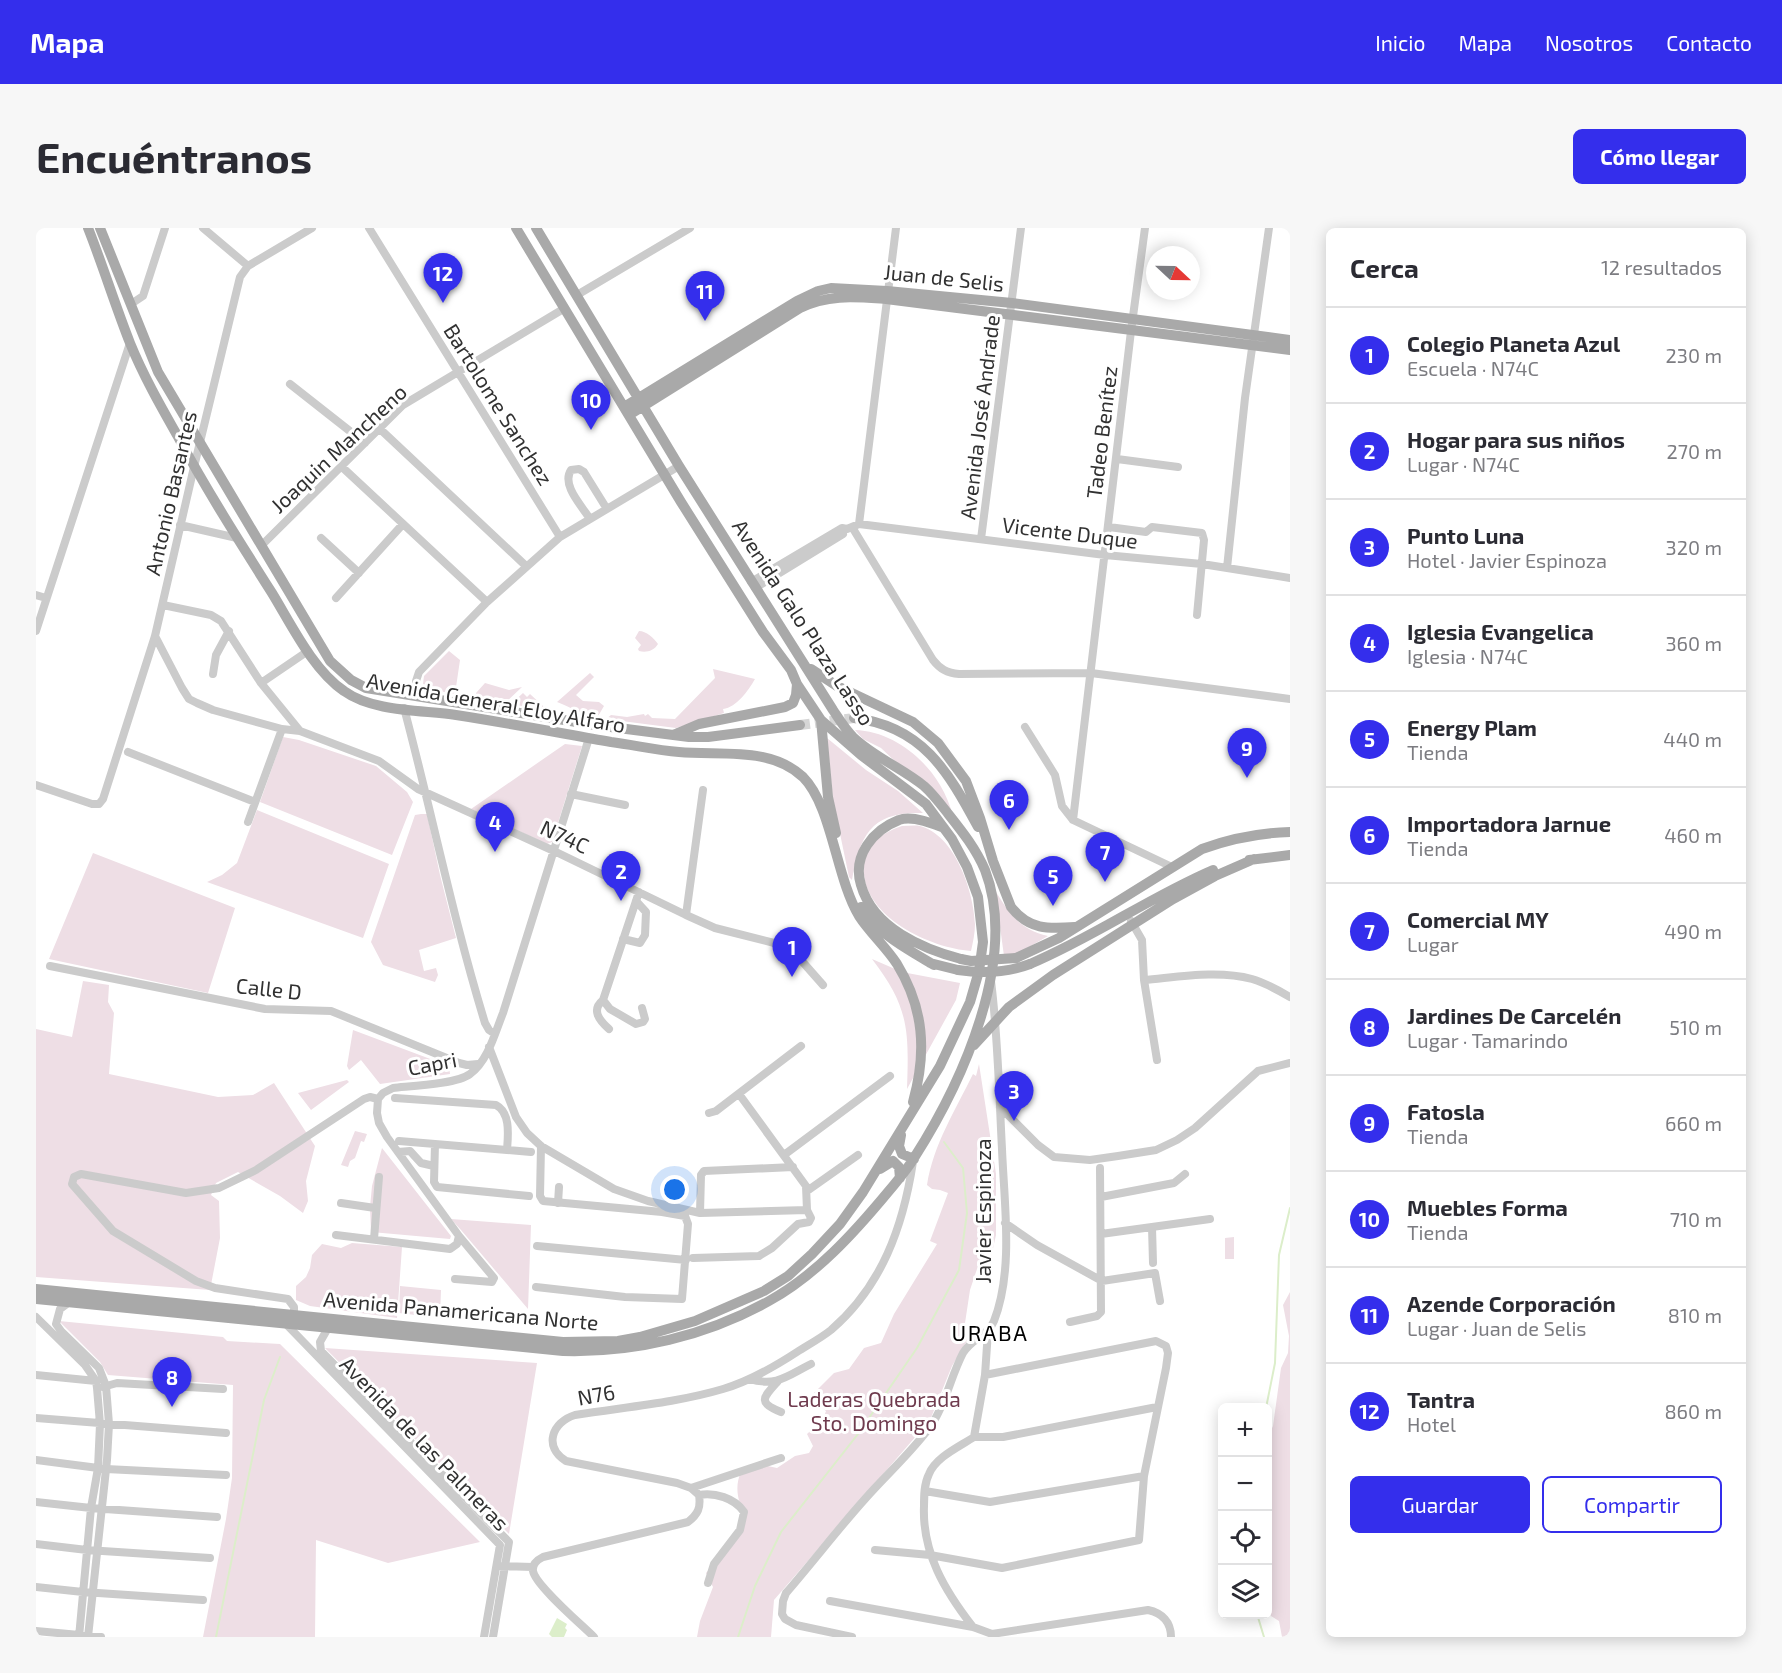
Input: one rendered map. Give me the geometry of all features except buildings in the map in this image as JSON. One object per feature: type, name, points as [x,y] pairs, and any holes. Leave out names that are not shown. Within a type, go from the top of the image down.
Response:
[{"type":"main road","name":"Avenida General Eloy Alfaro","points":[[88,228],[130,343],[162,409],[194,467],[308,651],[330,679],[346,693],[374,704],[458,715],[679,752],[765,757],[783,763],[804,779],[812,789],[822,810],[858,915],[897,964],[909,988],[921,1033],[921,1066],[910,1114]]},
{"type":"main road","name":"Avenida General Eloy Alfaro","points":[[100,228],[158,372],[330,661],[340,672],[366,688],[595,725],[673,735],[708,737],[800,725]]},
{"type":"main road","name":"Avenida Galo Plaza Lasso","points":[[516,228],[664,475],[821,720],[861,755],[926,804],[944,828],[967,867],[978,897],[981,917],[981,959],[970,1002],[955,1038],[904,1126]]},
{"type":"main road","name":"Avenida Galo Plaza Lasso","points":[[536,228],[679,466],[833,710],[855,738],[923,785],[969,838],[985,872],[994,910],[996,952],[991,980],[968,1055],[946,1102],[914,1159]]},
{"type":"main road","name":"Juan de Selis","points":[[626,411],[809,304],[832,297],[887,295],[1253,340],[1290,340]]},
{"type":"main road","name":"Juan de Selis","points":[[1253,340],[1290,350]]},
{"type":"main road","points":[[803,663],[837,686],[913,722],[938,743],[966,781],[1011,906],[1027,923],[1041,927],[1075,927]]},
{"type":"main road","points":[[673,735],[699,724],[785,707],[793,703],[797,684]]},
{"type":"main road","points":[[854,718],[882,723],[912,739],[933,757],[959,792],[989,849]]},
{"type":"main road","points":[[821,720],[828,797],[834,827],[854,896],[884,933],[934,965]]},
{"type":"main road","points":[[959,792],[969,838]]},
{"type":"main road","points":[[944,828],[917,819],[899,820],[887,826],[867,843],[862,854],[859,874],[861,886],[872,906],[897,932],[927,949],[983,973],[1000,972],[1030,958],[1130,920],[1254,858],[1290,855]]},
{"type":"main road","points":[[1030,958],[1193,853],[1225,840],[1255,834],[1290,832]]},
{"type":"main road","points":[[968,1055],[996,1019],[1023,995],[1130,920]]},
{"type":"main road","points":[[880,942],[934,965],[960,964]]},
{"type":"main road","points":[[904,1126],[900,1150],[904,1155],[914,1159]]},
{"type":"main road","name":"Avenida Panamericana Norte","points":[[36,1299],[562,1342],[618,1341],[640,1337],[695,1321],[730,1307],[764,1291],[788,1276],[840,1224],[876,1173],[904,1126]]},
{"type":"main road","name":"Avenida Panamericana Norte","points":[[36,1289],[290,1320],[328,1328],[562,1352],[618,1350],[671,1339],[734,1318],[769,1301],[796,1284],[822,1263],[861,1223],[914,1159]]},
{"type":"main road","points":[[876,1173],[885,1164],[893,1161],[899,1167],[900,1178]]},
{"type":"street","points":[[131,304],[143,296],[165,228]]},
{"type":"street","points":[[203,228],[248,266],[312,228]]},
{"type":"street","name":"Bartolome Sanchez","points":[[369,228],[561,537]]},
{"type":"street","points":[[578,295],[680,231],[690,228]]},
{"type":"street","points":[[896,228],[853,527],[933,660],[945,671],[959,674],[1091,673],[1290,699]]},
{"type":"street","name":"Avenida José Andrade","points":[[981,539],[1021,228]]},
{"type":"street","name":"Tadeo Benítez","points":[[1073,820],[1145,228]]},
{"type":"street","points":[[1227,568],[1253,340],[1269,228]]},
{"type":"street","name":"Antonio Basantes","points":[[36,785],[92,804],[99,804],[103,800],[156,636],[180,525],[240,277],[248,266]]},
{"type":"street","name":"Joaquin Mancheno","points":[[262,545],[403,405],[565,308]]},
{"type":"street","points":[[36,630],[130,343]]},
{"type":"street","points":[[290,384],[365,443]]},
{"type":"street","points":[[380,429],[526,566]]},
{"type":"street","points":[[1117,459],[1178,467]]},
{"type":"street","points":[[416,696],[416,681],[419,672],[487,602],[526,566],[561,537],[679,466]]},
{"type":"street","points":[[342,468],[487,602]]},
{"type":"street","points":[[590,519],[567,483],[570,470],[579,468],[584,472],[607,509]]},
{"type":"street","points":[[336,598],[403,524]]},
{"type":"street","points":[[180,525],[237,538]]},
{"type":"street","points":[[753,585],[853,527]]},
{"type":"street","name":"Vicente Duque","points":[[853,527],[1202,564],[1290,578]]},
{"type":"street","points":[[1109,527],[1146,532],[1152,527],[1200,532],[1204,537],[1197,615]]},
{"type":"street","points":[[321,538],[359,573]]},
{"type":"street","points":[[36,595],[46,598]]},
{"type":"street","points":[[163,605],[216,617],[229,631],[261,683],[300,731]]},
{"type":"street","points":[[213,674],[216,655],[229,631]]},
{"type":"street","name":"N74C","points":[[156,636],[189,699],[213,710],[282,729],[300,731],[379,760],[410,785],[554,851],[638,896],[715,928],[780,943],[793,951],[823,985]]},
{"type":"street","points":[[261,683],[308,651]]},
{"type":"street","points":[[404,708],[427,792],[469,970],[485,1023],[495,1034]]},
{"type":"street","points":[[1025,727],[1055,775],[1062,806],[1073,820],[1172,867]]},
{"type":"street","points":[[248,822],[282,729]]},
{"type":"street","name":"Capri","points":[[290,1320],[294,1307],[288,1299],[215,1288],[196,1281],[113,1231],[72,1184],[72,1180],[77,1174],[81,1174],[186,1193],[219,1188],[256,1170],[364,1099],[370,1097],[378,1099],[383,1093],[393,1088],[471,1074],[495,1034],[589,738]]},
{"type":"street","points":[[128,752],[255,802]]},
{"type":"street","points":[[686,915],[703,790]]},
{"type":"street","points":[[571,794],[625,805]]},
{"type":"street","points":[[623,939],[640,943],[645,935],[646,912],[638,896]]},
{"type":"street","points":[[609,1029],[597,1016],[597,1007],[603,1000],[638,896]]},
{"type":"street","points":[[1130,920],[1142,940],[1144,980],[1157,1060]]},
{"type":"street","name":"Calle D","points":[[50,966],[265,1009],[332,1011],[459,1063],[478,1064]]},
{"type":"street","points":[[1144,980],[1206,975],[1251,979],[1274,987],[1290,997]]},
{"type":"street","name":"Javier Espinoza","points":[[852,1637],[790,1622],[782,1614],[783,1601],[786,1593],[863,1502],[927,1431],[937,1415],[963,1354],[974,1339],[988,1330],[993,1323],[999,1303],[1005,1264],[1005,1223],[996,1019],[991,980]]},
{"type":"street","points":[[603,1000],[610,1009],[636,1024],[645,1019],[642,1008]]},
{"type":"street","points":[[975,1044],[985,1037],[991,1039],[998,1058]]},
{"type":"street","points":[[709,1113],[716,1111],[801,1046]]},
{"type":"street","points":[[489,1047],[516,1117],[527,1133],[541,1146],[614,1189],[648,1201],[699,1213],[807,1210]]},
{"type":"street","points":[[1000,1107],[1038,1145],[1054,1157],[1090,1160],[1118,1156],[1156,1150],[1177,1140],[1195,1128],[1258,1071],[1290,1063]]},
{"type":"street","points":[[784,1155],[890,1076]]},
{"type":"street","points":[[537,1246],[689,1259],[759,1256],[772,1248],[798,1224],[810,1220],[811,1216],[807,1210],[806,1186],[739,1094]]},
{"type":"street","points":[[395,1098],[499,1106],[508,1126],[507,1150]]},
{"type":"street","points":[[378,1099],[377,1118],[387,1137],[459,1236],[494,1278],[492,1282],[455,1279]]},
{"type":"street","points":[[399,1141],[531,1152]]},
{"type":"street","points":[[435,1144],[434,1184],[439,1188],[530,1196]]},
{"type":"street","points":[[536,1287],[625,1297],[679,1300],[684,1296],[689,1259],[688,1224],[685,1216],[545,1202],[540,1198],[541,1146]]},
{"type":"street","points":[[398,1152],[410,1151],[421,1164],[434,1166]]},
{"type":"street","points":[[807,1191],[858,1155]]},
{"type":"street","name":"N76","points":[[699,1495],[691,1488],[677,1483],[566,1461],[557,1452],[554,1444],[555,1430],[564,1420],[575,1415],[724,1389],[780,1363],[830,1331],[864,1294],[892,1248],[903,1216],[914,1159]]},
{"type":"street","points":[[699,1213],[701,1175],[704,1171],[793,1167]]},
{"type":"street","points":[[1070,1322],[1100,1314],[1102,1281],[1100,1168]]},
{"type":"street","points":[[1101,1197],[1173,1183],[1185,1174]]},
{"type":"street","points":[[374,1239],[379,1177]]},
{"type":"street","points":[[558,1203],[559,1187]]},
{"type":"street","points":[[340,1203],[375,1208]]},
{"type":"street","points":[[790,1211],[798,1224]]},
{"type":"street","points":[[1101,1234],[1210,1219]]},
{"type":"street","points":[[1005,1223],[1037,1245],[1102,1281],[1155,1273],[1160,1301]]},
{"type":"street","points":[[1152,1227],[1153,1263]]},
{"type":"street","points":[[336,1235],[450,1249],[457,1244],[459,1236]]},
{"type":"street","points":[[68,1303],[60,1309],[56,1324],[99,1368],[104,1424],[102,1509],[94,1593],[84,1636]]},
{"type":"street","points":[[36,1317],[85,1365],[100,1385]]},
{"type":"street","name":"Avenida de las Palmeras","points":[[290,1320],[500,1545],[493,1637]]},
{"type":"street","name":"Avenida de las Palmeras","points":[[328,1328],[320,1342],[321,1351],[509,1542],[500,1566],[484,1637]]},
{"type":"street","points":[[974,1437],[986,1375],[988,1330]]},
{"type":"street","points":[[875,1550],[930,1555],[1002,1568],[1139,1540],[1144,1476],[1166,1368],[1167,1349],[1160,1341],[986,1375]]},
{"type":"street","points":[[749,1379],[763,1383],[778,1381],[811,1364]]},
{"type":"street","points":[[36,1375],[100,1385],[117,1383],[223,1389]]},
{"type":"street","points":[[778,1381],[765,1400],[767,1406],[781,1412]]},
{"type":"street","points":[[973,1627],[944,1585],[930,1555],[923,1519],[925,1491],[929,1474],[938,1461],[974,1437],[1003,1437],[1157,1407]]},
{"type":"street","points":[[36,1418],[226,1433]]},
{"type":"street","points":[[691,1488],[781,1458]]},
{"type":"street","points":[[36,1460],[102,1468],[226,1475]]},
{"type":"street","points":[[84,1636],[83,1592],[91,1509],[102,1468]]},
{"type":"street","points":[[925,1491],[990,1502],[1144,1476]]},
{"type":"street","points":[[594,1637],[539,1584],[533,1568],[536,1562],[543,1557],[688,1521],[698,1512],[699,1495],[709,1493],[736,1503],[744,1512],[740,1530],[714,1564],[708,1583]]},
{"type":"street","points":[[36,1502],[91,1509],[217,1516]]},
{"type":"street","points":[[36,1544],[97,1551],[210,1558]]},
{"type":"street","points":[[500,1566],[533,1568]]},
{"type":"street","points":[[36,1587],[203,1600]]},
{"type":"street","points":[[830,1601],[973,1627],[992,1634],[1148,1610],[1164,1617],[1172,1635]]},
{"type":"street","points":[[36,1631],[101,1637]]},
{"type":"green space","points":[[639,631],[652,637],[658,644],[650,651],[639,651],[641,645],[635,638]]},
{"type":"green space","points":[[449,651],[460,660],[455,694],[428,689],[423,684],[424,676]]},
{"type":"green space","points":[[713,669],[755,679],[737,702],[723,709],[724,713],[676,728],[606,719],[611,715],[627,717],[648,714],[652,718],[675,719],[715,678]]},
{"type":"green space","points":[[590,673],[594,677],[576,695],[583,701],[599,702],[604,706],[597,718],[557,702]]},
{"type":"green space","points":[[485,683],[509,690],[522,687],[505,703],[477,698],[476,693]]},
{"type":"green space","points":[[523,693],[527,697],[530,694],[545,710],[511,704]]},
{"type":"green space","points":[[855,730],[868,731],[893,740],[915,755],[940,785],[953,816],[881,748],[863,739]]},
{"type":"green space","points":[[283,737],[299,740],[376,766],[407,792],[413,802],[392,855],[260,802]]},
{"type":"green space","points":[[827,738],[866,770],[898,791],[923,813],[892,816],[871,828],[859,850],[852,880],[849,877],[833,800]]},
{"type":"green space","points":[[565,744],[582,746],[552,842],[547,844],[471,809]]},
{"type":"green space","points":[[257,810],[389,864],[363,938],[207,882],[222,875],[237,863]]},
{"type":"green space","points":[[427,814],[456,938],[419,950],[424,971],[436,968],[438,975],[435,982],[383,965],[371,942],[415,815]]},
{"type":"green space","points":[[902,826],[920,826],[932,831],[953,853],[966,881],[974,911],[975,927],[971,951],[934,943],[915,934],[897,924],[870,895],[864,877],[867,852],[879,838]]},
{"type":"green space","points":[[93,853],[235,908],[208,993],[49,959]]},
{"type":"green space","points":[[995,890],[1017,920],[1030,930],[1048,936],[1017,954],[1004,956]]},
{"type":"green space","points":[[872,959],[902,972],[960,983],[956,1000],[907,1089],[908,1051],[904,1020],[893,991]]},
{"type":"green space","points":[[83,981],[109,985],[108,1002],[114,1013],[109,1074],[218,1097],[253,1095],[274,1083],[315,1146],[306,1181],[308,1201],[303,1213],[280,1196],[238,1172],[216,1183],[211,1195],[219,1201],[220,1238],[210,1290],[36,1277],[36,1029],[72,1037]]},
{"type":"green space","points":[[353,1030],[449,1066],[450,1074],[380,1084],[361,1060],[349,1070],[347,1066]]},
{"type":"green space","name":"Laderas Quebrada Sto. Domingo","points":[[979,1064],[996,1174],[996,1235],[989,1266],[977,1269],[970,1290],[965,1323],[968,1339],[952,1366],[930,1420],[774,1600],[771,1637],[697,1637],[700,1621],[713,1587],[706,1573],[728,1548],[746,1517],[738,1495],[741,1472],[763,1465],[777,1468],[795,1456],[809,1453],[813,1446],[807,1434],[823,1419],[826,1411],[809,1398],[834,1373],[849,1369],[864,1348],[881,1343],[894,1314],[937,1244],[930,1241],[948,1193],[932,1189],[927,1185],[930,1170],[946,1128],[973,1074],[976,1076]]},
{"type":"green space","points":[[347,1080],[349,1082],[311,1110],[298,1093]]},
{"type":"green space","points":[[355,1131],[367,1134],[364,1142],[361,1141],[355,1158],[350,1161],[348,1167],[341,1165]]},
{"type":"green space","points":[[382,1148],[451,1236],[450,1239],[371,1232],[372,1186]]},
{"type":"green space","points":[[451,1219],[531,1225],[528,1309],[461,1230]]},
{"type":"green space","points":[[1234,1237],[1234,1259],[1225,1259],[1225,1238]]},
{"type":"green space","points":[[352,1243],[402,1247],[397,1318],[310,1306],[296,1300],[296,1286],[306,1277],[312,1255],[322,1244],[341,1248]]},
{"type":"green space","points":[[400,1286],[441,1290],[440,1318],[399,1313]]},
{"type":"green space","points":[[1290,1292],[1290,1637],[1282,1637],[1279,1621],[1272,1617],[1272,1428],[1281,1368],[1288,1353],[1289,1336],[1283,1305]]},
{"type":"green space","points":[[59,1321],[223,1337],[227,1341],[280,1344],[480,1542],[388,1563],[316,1540],[315,1637],[203,1637],[232,1478],[233,1385],[108,1375],[100,1362]]},
{"type":"green space","points":[[325,1348],[537,1363],[509,1534]]},
{"type":"shaded area","points":[[557,1618],[567,1624],[564,1637],[552,1637],[549,1634]]},
{"type":"waterway","points":[[738,1637],[755,1586],[781,1532],[858,1434],[917,1348],[959,1270],[967,1213],[963,1168],[944,1142]]},
{"type":"waterway","points":[[1267,1403],[1275,1363],[1279,1255],[1290,1208]]},
{"type":"waterway","points":[[216,1637],[264,1400],[280,1357]]},
{"type":"waterway","points":[[1259,1619],[1264,1637]]},
{"type":"tunnel","points":[[800,725],[854,718]]},
{"type":"place","name":"Tantra","points":[[443,303]]},
{"type":"place","name":"Azende Corporación","points":[[705,321]]},
{"type":"place","name":"Muebles Forma","points":[[591,430]]},
{"type":"place","name":"Fatosla","points":[[1247,778]]},
{"type":"place","name":"Importadora Jarnue","points":[[1009,830]]},
{"type":"place","name":"Iglesia Evangelica","points":[[495,852]]},
{"type":"place","name":"Comercial MY","points":[[1105,882]]},
{"type":"place","name":"Hogar para sus niños","points":[[621,901]]},
{"type":"place","name":"Energy Plam","points":[[1053,906]]},
{"type":"place","name":"Colegio Planeta Azul","points":[[792,977]]},
{"type":"place","name":"Punto Luna","points":[[1014,1121]]},
{"type":"place","name":"Jardines De Carcelén","points":[[172,1407]]},
{"type":"district","name":"URABA","points":[[990,1332]]}]
